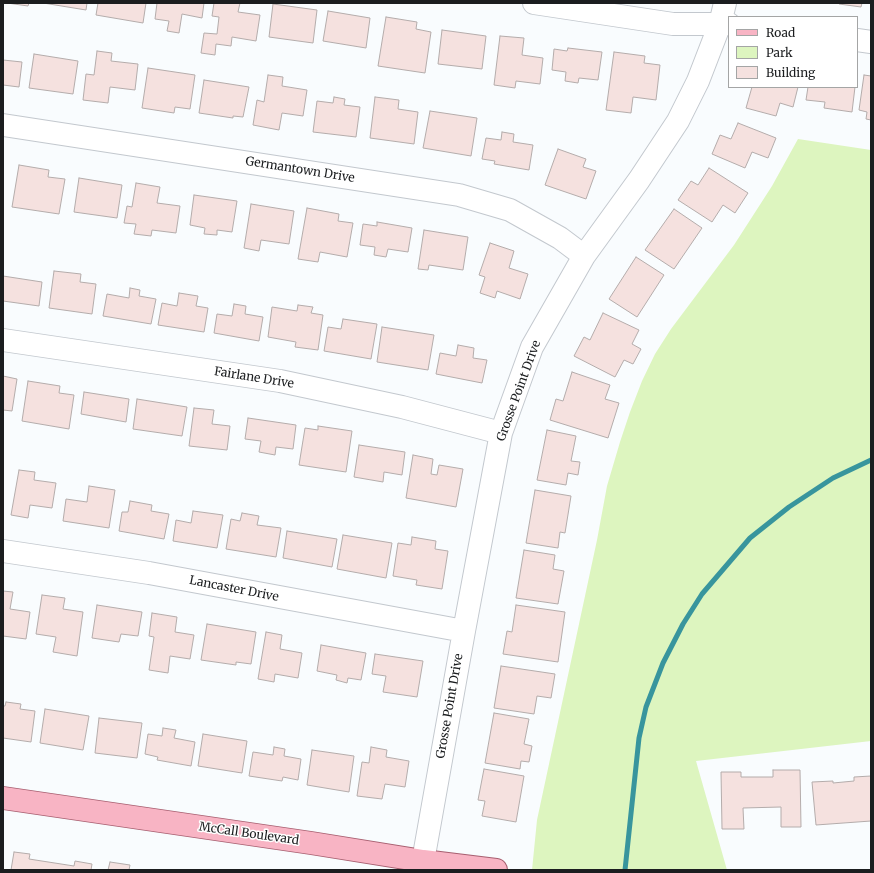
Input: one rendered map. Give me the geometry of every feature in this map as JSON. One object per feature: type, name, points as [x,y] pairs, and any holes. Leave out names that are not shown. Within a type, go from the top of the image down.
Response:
[{"type":"main road","name":"McCall Boulevard","points":[[3,798],[303,842],[422,865],[496,870]]},
{"type":"street","points":[[534,3],[673,24],[724,24]]},
{"type":"street","name":"Grosse Point Drive","points":[[422,865],[501,433],[532,347],[584,256],[639,180],[678,121],[724,24],[725,3]]},
{"type":"street","points":[[858,40],[871,42]]},
{"type":"street","name":"Germantown Drive","points":[[3,125],[459,195],[510,210],[560,238],[584,256]]},
{"type":"street","name":"Fairlane Drive","points":[[3,340],[280,381],[402,407],[501,433]]},
{"type":"street","name":"Lancaster Drive","points":[[3,551],[149,573],[464,631]]},
{"type":"green space","points":[[798,139],[871,150],[871,741],[696,761],[727,870],[532,870],[537,820],[597,540],[607,486],[630,412],[642,381],[655,354],[671,329],[734,245],[772,186]]},
{"type":"building","points":[[7,3],[29,3],[28,6]]},
{"type":"building","points":[[43,3],[87,3],[86,10]]},
{"type":"building","points":[[98,3],[146,3],[143,23],[96,15]]},
{"type":"building","points":[[157,3],[204,3],[202,18],[182,14],[179,33],[167,31],[169,21],[155,19]]},
{"type":"building","points":[[214,3],[240,3],[238,12],[260,15],[256,41],[232,37],[231,46],[216,44],[215,55],[201,53],[204,33],[217,34],[219,17],[212,16]]},
{"type":"building","points":[[839,3],[862,3],[861,7]]},
{"type":"building","points":[[273,4],[317,10],[313,43],[269,37]]},
{"type":"building","points":[[328,11],[370,18],[366,48],[323,41]]},
{"type":"building","points":[[386,17],[417,22],[416,29],[431,32],[425,73],[378,66]]},
{"type":"building","points":[[442,30],[486,36],[482,69],[438,64]]},
{"type":"building","points":[[500,36],[524,38],[522,55],[543,58],[540,84],[516,81],[515,88],[494,85]]},
{"type":"building","points":[[568,48],[602,52],[598,80],[579,78],[578,83],[565,81],[566,72],[552,70],[554,49],[567,51]]},
{"type":"building","points":[[97,51],[112,53],[111,61],[138,64],[135,90],[110,87],[108,103],[83,100],[86,74],[94,75]]},
{"type":"building","points":[[614,52],[645,56],[644,63],[660,65],[656,100],[633,97],[631,113],[606,110]]},
{"type":"building","points":[[34,54],[78,61],[73,94],[29,88]]},
{"type":"building","points":[[3,60],[22,62],[19,87],[3,85]]},
{"type":"building","points":[[148,68],[195,75],[190,109],[175,107],[174,113],[142,108]]},
{"type":"building","points":[[268,75],[283,77],[282,86],[307,90],[303,116],[282,113],[279,130],[253,125],[257,100],[264,102]]},
{"type":"building","points":[[864,75],[871,76],[871,120],[866,119],[867,112],[859,110]]},
{"type":"building","points":[[204,80],[249,87],[243,117],[233,116],[233,118],[199,113]]},
{"type":"building","points":[[752,88],[798,88],[793,107],[780,103],[776,116],[746,108]]},
{"type":"building","points":[[808,88],[855,88],[852,112],[824,108],[825,102],[806,100]]},
{"type":"building","points":[[334,97],[345,99],[344,105],[360,107],[356,137],[313,132],[317,101],[333,103]]},
{"type":"building","points":[[375,97],[399,100],[398,109],[418,112],[414,144],[370,138]]},
{"type":"building","points":[[430,111],[477,118],[471,156],[423,148]]},
{"type":"building","points":[[738,123],[776,138],[768,158],[752,152],[745,168],[712,154],[720,135],[731,139]]},
{"type":"building","points":[[502,132],[514,134],[513,142],[533,145],[529,170],[494,164],[495,161],[482,159],[486,138],[501,140]]},
{"type":"building","points":[[558,149],[586,159],[583,167],[596,171],[586,199],[545,185]]},
{"type":"building","points":[[19,165],[49,170],[48,177],[65,179],[59,214],[12,207]]},
{"type":"building","points":[[709,168],[748,193],[735,213],[723,205],[712,222],[678,200],[691,181],[698,185]]},
{"type":"building","points":[[79,178],[122,185],[117,218],[74,212]]},
{"type":"building","points":[[136,183],[160,187],[157,203],[180,206],[176,233],[152,230],[151,236],[134,234],[136,224],[124,223],[127,206],[132,207]]},
{"type":"building","points":[[194,195],[237,201],[232,232],[217,230],[217,235],[204,234],[205,228],[190,225]]},
{"type":"building","points":[[251,204],[294,211],[289,244],[261,240],[259,251],[244,248]]},
{"type":"building","points":[[307,208],[339,214],[338,221],[353,223],[347,257],[320,252],[318,262],[298,259]]},
{"type":"building","points":[[674,209],[702,228],[674,269],[645,250]]},
{"type":"building","points":[[377,222],[412,228],[408,252],[388,249],[386,257],[374,255],[375,247],[360,245],[363,224],[377,226]]},
{"type":"building","points":[[424,230],[468,237],[463,270],[429,265],[428,270],[418,269]]},
{"type":"building","points":[[490,243],[514,251],[509,268],[528,274],[520,299],[497,291],[495,298],[480,293],[485,277],[479,275]]},
{"type":"building","points":[[636,257],[664,275],[637,317],[609,299]]},
{"type":"building","points":[[54,271],[81,274],[80,282],[96,284],[92,314],[49,308]]},
{"type":"building","points":[[3,276],[42,282],[39,306],[3,301]]},
{"type":"building","points":[[130,288],[140,290],[139,296],[156,299],[151,324],[103,316],[107,294],[129,298]]},
{"type":"building","points":[[179,293],[198,296],[196,306],[208,308],[204,332],[158,325],[162,303],[177,306]]},
{"type":"building","points":[[234,304],[246,306],[245,314],[263,317],[259,341],[214,333],[217,314],[232,316]]},
{"type":"building","points":[[298,305],[313,307],[311,313],[323,315],[318,350],[295,347],[296,342],[268,337],[272,307],[297,311]]},
{"type":"building","points":[[603,313],[639,330],[632,344],[641,349],[633,364],[624,360],[615,377],[574,356],[584,337],[590,340]]},
{"type":"building","points":[[343,319],[377,324],[371,359],[324,351],[328,327],[341,329]]},
{"type":"building","points":[[382,327],[434,335],[428,370],[377,362]]},
{"type":"building","points":[[458,345],[474,348],[473,358],[487,360],[482,383],[436,374],[440,353],[456,356]]},
{"type":"building","points":[[572,372],[610,385],[605,399],[619,403],[608,438],[550,420],[556,399],[563,401]]},
{"type":"building","points":[[3,376],[17,379],[12,411],[3,410]]},
{"type":"building","points":[[28,381],[60,386],[59,393],[74,395],[69,429],[22,421]]},
{"type":"building","points":[[84,392],[129,399],[126,422],[81,414]]},
{"type":"building","points":[[137,399],[187,407],[182,436],[133,429]]},
{"type":"building","points":[[194,408],[214,410],[212,424],[230,426],[227,450],[189,446]]},
{"type":"building","points":[[248,418],[296,425],[293,449],[276,447],[275,455],[259,452],[261,441],[245,439]]},
{"type":"building","points":[[318,426],[352,431],[346,472],[299,465],[305,428],[318,430]]},
{"type":"building","points":[[547,430],[576,436],[571,461],[580,462],[578,475],[568,473],[566,485],[537,480]]},
{"type":"building","points":[[359,445],[405,452],[402,475],[384,472],[383,482],[354,477]]},
{"type":"building","points":[[413,455],[433,459],[431,474],[437,475],[439,465],[463,469],[456,507],[406,498]]},
{"type":"building","points":[[19,470],[35,472],[34,480],[56,483],[52,508],[30,505],[28,518],[11,515]]},
{"type":"building","points":[[89,486],[115,490],[109,528],[63,521],[66,499],[87,502]]},
{"type":"building","points":[[535,490],[571,496],[565,533],[560,532],[558,548],[526,543]]},
{"type":"building","points":[[130,501],[152,505],[151,511],[169,514],[164,539],[119,531],[122,512],[128,512]]},
{"type":"building","points":[[193,511],[223,515],[217,548],[173,541],[176,520],[191,523]]},
{"type":"building","points":[[242,513],[259,516],[257,525],[281,528],[276,557],[226,549],[231,519],[240,521]]},
{"type":"building","points":[[287,531],[337,539],[332,567],[283,558]]},
{"type":"building","points":[[343,535],[392,543],[386,578],[337,569]]},
{"type":"building","points":[[412,537],[436,541],[435,549],[448,551],[442,589],[416,585],[417,580],[393,576],[398,543],[411,545]]},
{"type":"building","points":[[524,550],[555,555],[553,569],[564,571],[558,604],[516,598]]},
{"type":"building","points":[[3,591],[13,592],[10,609],[30,612],[26,639],[3,636]]},
{"type":"building","points":[[42,595],[65,598],[63,609],[83,612],[77,656],[53,652],[56,637],[36,634]]},
{"type":"building","points":[[97,605],[142,612],[138,636],[121,634],[119,642],[92,638]]},
{"type":"building","points":[[516,605],[565,612],[558,662],[503,654],[507,631],[512,632]]},
{"type":"building","points":[[152,613],[177,617],[175,632],[194,635],[190,659],[170,656],[168,673],[149,670],[154,637],[149,636]]},
{"type":"building","points":[[207,624],[256,632],[251,664],[236,662],[236,665],[201,660]]},
{"type":"building","points":[[266,632],[282,635],[280,649],[302,653],[298,678],[275,674],[274,682],[258,679]]},
{"type":"building","points":[[321,645],[366,653],[361,680],[348,678],[347,683],[336,680],[337,675],[317,671]]},
{"type":"building","points":[[375,654],[423,661],[417,697],[383,692],[386,676],[372,674]]},
{"type":"building","points":[[501,666],[555,674],[551,698],[537,696],[534,714],[494,708]]},
{"type":"building","points":[[6,702],[21,704],[20,709],[35,711],[31,742],[3,738],[3,706],[5,706]]},
{"type":"building","points":[[45,709],[89,716],[83,750],[40,743]]},
{"type":"building","points":[[494,713],[529,719],[524,744],[532,746],[529,762],[521,761],[520,769],[485,763]]},
{"type":"building","points":[[99,718],[142,723],[137,758],[95,753]]},
{"type":"building","points":[[163,728],[176,730],[174,738],[195,742],[191,766],[157,760],[158,757],[145,754],[148,734],[162,736]]},
{"type":"building","points":[[203,734],[247,741],[242,773],[198,766]]},
{"type":"building","points":[[274,747],[285,749],[284,756],[301,759],[298,780],[283,777],[282,781],[249,776],[253,752],[273,755]]},
{"type":"building","points":[[371,747],[387,750],[386,757],[409,761],[405,787],[385,784],[382,799],[357,796],[362,762],[369,763]]},
{"type":"building","points":[[312,750],[354,756],[349,792],[307,785]]},
{"type":"building","points":[[484,769],[524,776],[516,822],[482,816],[485,801],[478,800]]},
{"type":"building","points":[[773,770],[800,770],[801,827],[781,827],[781,807],[743,808],[744,829],[722,829],[721,772],[741,772],[741,777],[773,777]]},
{"type":"building","points":[[871,776],[871,821],[816,825],[812,782],[833,781],[833,783],[854,781],[854,777]]},
{"type":"building","points":[[14,852],[30,854],[29,859],[74,866],[75,861],[92,864],[91,870],[11,870]]},
{"type":"building","points":[[110,862],[130,865],[129,870],[108,870]]},
{"type":"waterway","points":[[625,870],[639,738],[646,707],[663,663],[683,624],[702,594],[750,538],[789,507],[833,478],[871,460]]}]
